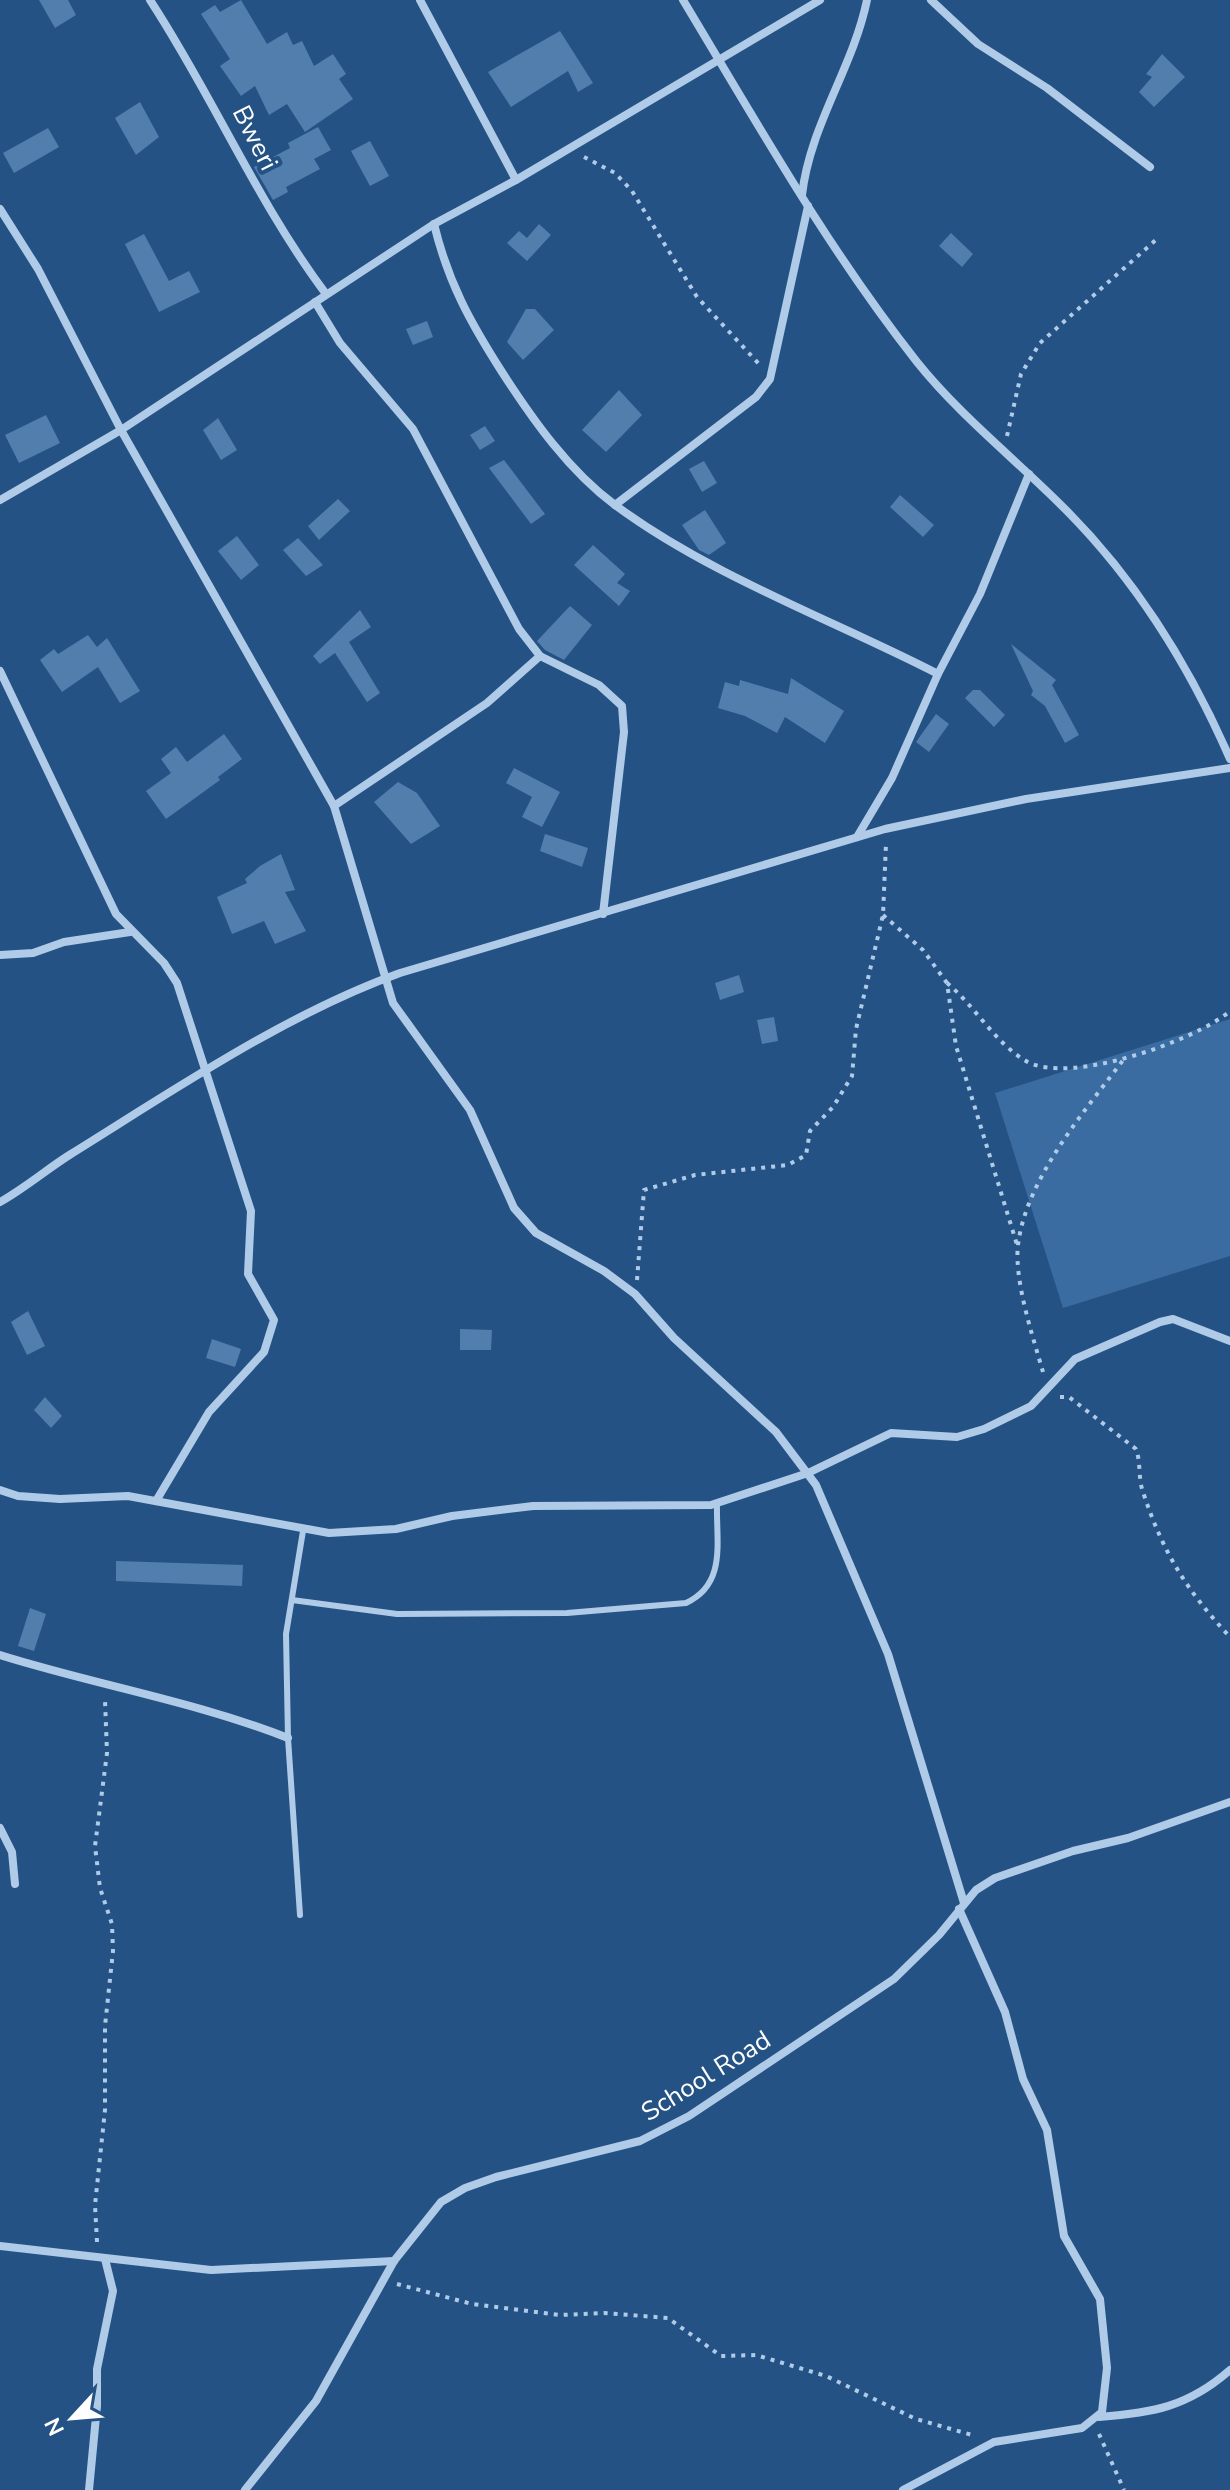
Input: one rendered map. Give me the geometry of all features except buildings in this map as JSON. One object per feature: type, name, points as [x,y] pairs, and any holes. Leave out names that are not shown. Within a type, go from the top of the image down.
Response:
[{"type":"street","name":"Bweri","points":[[150,0],[221,115],[279,229],[326,294]]},
{"type":"street","points":[[420,0],[516,180]]},
{"type":"street","points":[[683,0],[849,270],[920,365],[1002,450],[1070,514],[1160,624],[1205,701],[1230,759]]},
{"type":"street","points":[[0,500],[121,430],[434,224],[516,180],[820,0]]},
{"type":"street","points":[[802,195],[813,140],[861,30],[867,0]]},
{"type":"street","points":[[931,0],[978,44],[1047,88],[1150,167]]},
{"type":"street","points":[[615,505],[756,397],[770,379],[808,206]]},
{"type":"street","points":[[0,209],[38,269],[121,430],[334,806],[384,979],[401,1016],[470,1110],[520,1216],[536,1233],[604,1271],[635,1294],[674,1338],[776,1432],[808,1473],[888,1654],[961,1906],[1005,2012],[1023,2079],[1047,2130],[1064,2236],[1100,2299],[1107,2368],[1104,2406],[1096,2419],[1082,2428],[994,2442],[903,2490]]},
{"type":"street","points":[[434,224],[454,292],[491,355],[520,400],[573,467],[615,505],[718,566],[938,674]]},
{"type":"street","points":[[315,302],[340,343],[413,429],[519,629],[540,656],[609,691],[622,706],[625,716],[603,914]]},
{"type":"street","points":[[857,837],[892,778],[938,674],[980,594],[1029,474]]},
{"type":"street","points":[[334,806],[487,703],[540,656]]},
{"type":"street","points":[[0,671],[106,896],[130,932],[154,952],[174,977],[251,1211],[248,1274],[273,1313],[274,1326],[258,1362],[209,1412],[156,1501]]},
{"type":"street","points":[[0,1202],[71,1154],[206,1073],[331,1003],[384,979],[885,829],[1026,799],[1230,768]]},
{"type":"street","points":[[0,955],[33,953],[64,942],[130,932]]},
{"type":"street","points":[[0,1490],[18,1496],[60,1499],[106,1496],[156,1501],[303,1531],[351,1534],[533,1506],[717,1504],[808,1473],[891,1433],[957,1437],[984,1429],[1031,1406],[1075,1359],[1160,1322],[1173,1319],[1230,1341]]},
{"type":"street","points":[[0,1655],[104,1685],[173,1699],[288,1738]]},
{"type":"street","name":"School Road","points":[[245,2490],[316,2401],[394,2261],[441,2202],[465,2188],[640,2141],[689,2116],[894,1979],[939,1935],[961,1906],[995,1878],[1073,1851],[1128,1838],[1230,1802]]},
{"type":"street","points":[[0,1828],[12,1852],[15,1884]]},
{"type":"street","points":[[0,2246],[211,2270],[394,2261]]},
{"type":"street","points":[[89,2490],[97,2406],[97,2369],[113,2291],[102,2258]]},
{"type":"street","points":[[1096,2419],[1162,2411],[1204,2390],[1230,2370]]},
{"type":"lane","points":[[292,1600],[397,1614],[567,1613],[686,1603],[700,1597],[714,1581],[717,1504]]},
{"type":"lane","points":[[300,1915],[288,1738],[286,1634],[303,1531]]},
{"type":"path","points":[[569,149],[615,173],[632,191],[697,297],[747,348],[770,379]]},
{"type":"path","points":[[1002,450],[1027,360],[1058,325],[1158,238]]},
{"type":"path","points":[[635,1294],[643,1241],[644,1190],[695,1175],[788,1165],[806,1155],[810,1131],[833,1107],[852,1076],[856,1029],[883,915],[887,868],[885,829]]},
{"type":"path","points":[[883,915],[923,950],[947,983],[970,1002],[1009,1049],[1029,1063],[1052,1069],[1124,1059],[1192,1035],[1230,1011]]},
{"type":"path","points":[[947,983],[956,1046],[1018,1248],[1026,1307],[1047,1386]]},
{"type":"path","points":[[1018,1248],[1029,1198],[1124,1059]]},
{"type":"path","points":[[1031,1406],[1069,1397],[1136,1449],[1140,1484],[1162,1546],[1191,1592],[1230,1637]]},
{"type":"path","points":[[102,2258],[95,2205],[105,2110],[105,2026],[113,1951],[112,1924],[100,1888],[95,1846],[107,1753],[104,1685]]},
{"type":"path","points":[[383,2281],[472,2304],[560,2315],[604,2313],[668,2318],[721,2356],[756,2355],[826,2376],[916,2419],[994,2442]]},
{"type":"path","points":[[1096,2419],[1124,2490]]},
{"type":"shaded area","points":[[1230,1019],[1230,1256],[1063,1308],[995,1093]]}]
